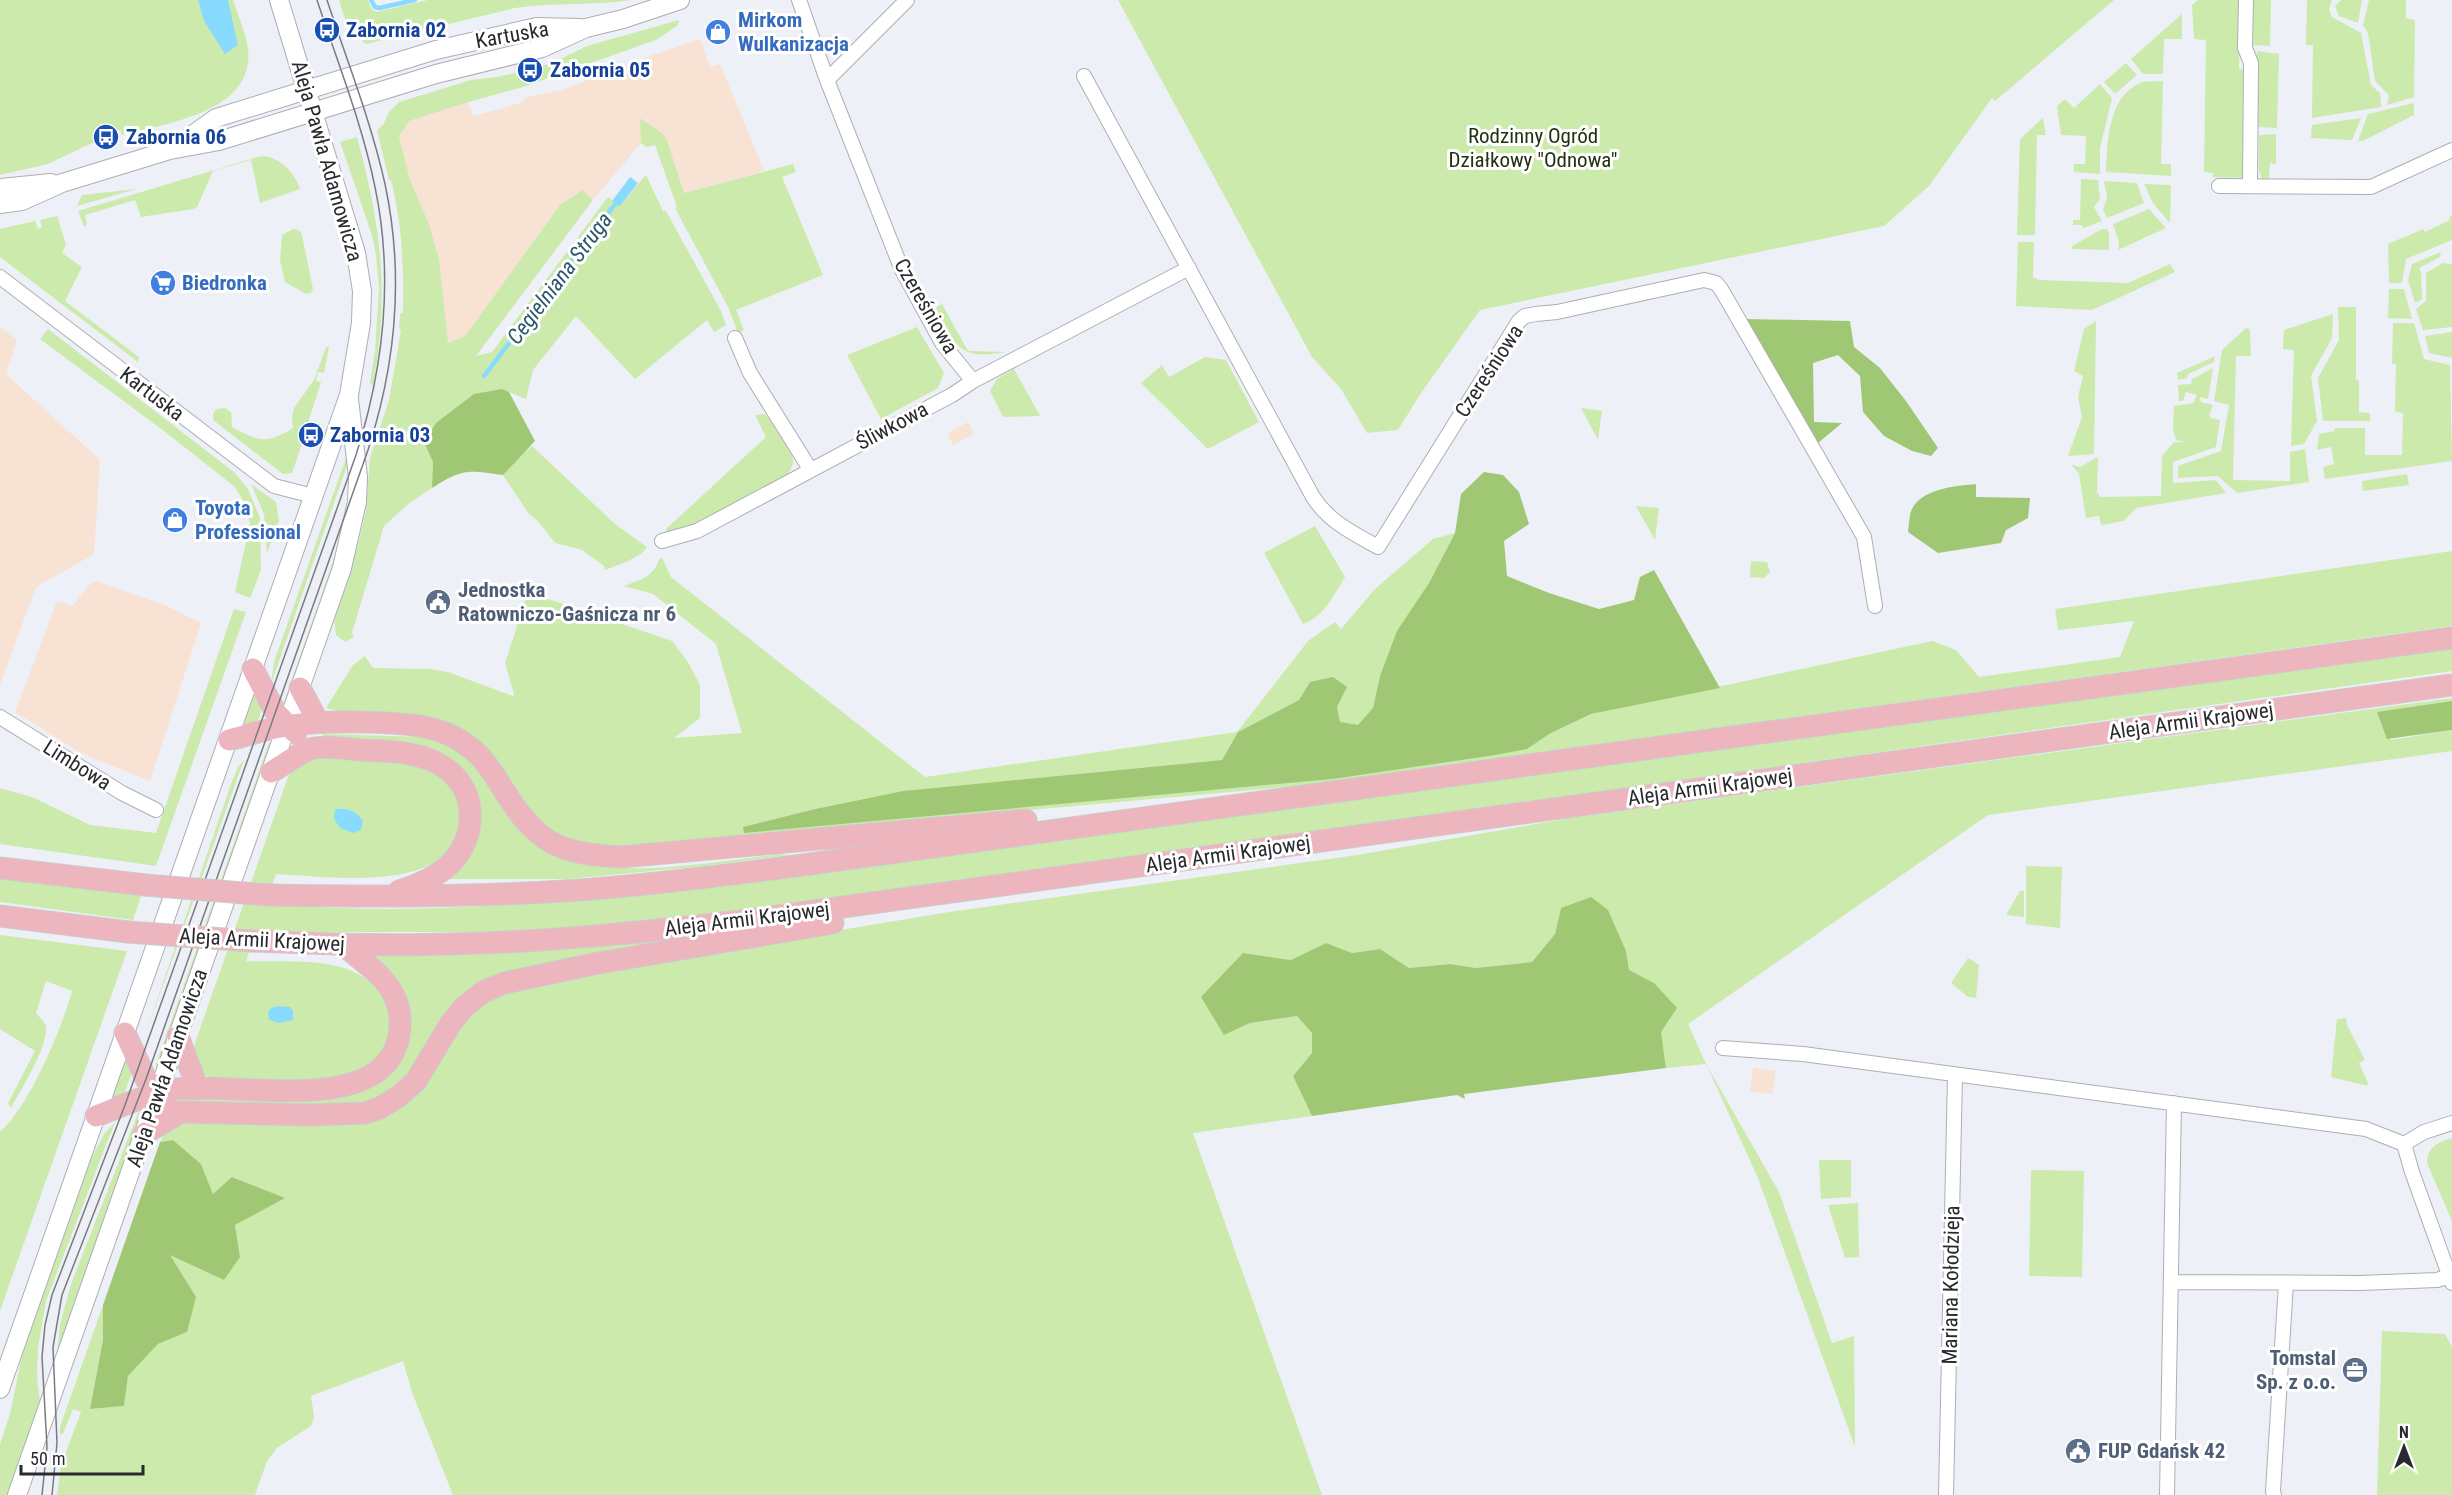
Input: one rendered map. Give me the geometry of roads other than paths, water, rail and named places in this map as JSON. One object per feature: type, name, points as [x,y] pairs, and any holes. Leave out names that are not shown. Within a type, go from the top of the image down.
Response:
[{"type":"main road","name":"Aleja Pawła Adamowicza","points":[[0,1389],[349,395],[361,322],[357,253],[279,0]]},
{"type":"main road","name":"Kartuska","points":[[0,204],[22,201],[62,183],[170,150],[219,141],[436,74],[542,48],[586,28],[680,0]]},
{"type":"main road","name":"Kartuska","points":[[170,150],[216,118],[436,50],[537,27],[586,28]]},
{"type":"main road","name":"Kartuska","points":[[0,188],[62,183]]},
{"type":"main road","name":"Aleja Pawła Adamowicza","points":[[17,1495],[342,568],[357,502],[358,477],[349,395]]},
{"type":"main road","points":[[0,868],[145,885],[269,895],[378,897],[498,895],[614,887],[795,866],[2452,638]]},
{"type":"main road","points":[[253,669],[269,702],[287,725],[312,747]]},
{"type":"main road","name":"Aleja Armii Krajowej","points":[[0,915],[128,932],[343,945],[440,945],[567,938],[687,927],[875,904],[2452,685]]},
{"type":"main road","points":[[300,688],[318,722]]},
{"type":"main road","points":[[228,740],[287,725],[318,722],[411,725],[440,730],[468,746],[484,760],[516,811],[537,833],[559,847],[574,853],[591,855],[621,857],[1032,820],[1058,829]]},
{"type":"main road","points":[[271,772],[312,747],[402,752],[422,756],[447,769],[460,781],[468,797],[471,813],[469,830],[453,861],[422,884],[378,897]]},
{"type":"main road","points":[[144,1134],[181,1112],[309,1115],[364,1113],[380,1108],[399,1096],[416,1081],[451,1023],[465,1006],[483,992],[504,983],[593,964],[852,920],[875,904]]},
{"type":"main road","points":[[96,1116],[170,1090],[310,1090],[344,1086],[365,1079],[388,1062],[398,1044],[401,1022],[396,996],[380,975],[343,945]]},
{"type":"main road","points":[[125,1033],[146,1079],[158,1093],[181,1112]]},
{"type":"main road","points":[[178,1036],[198,1089]]},
{"type":"street","name":"Czereśniowa","points":[[799,0],[827,80],[902,270],[942,343],[973,381]]},
{"type":"street","points":[[827,80],[908,0]]},
{"type":"street","points":[[2246,0],[2245,48],[2251,63],[2250,186]]},
{"type":"street","name":"Czereśniowa","points":[[1084,76],[1321,509],[1335,523],[1378,548],[1519,321],[1525,316],[1557,312],[1704,280],[1716,283],[1864,537],[1875,606]]},
{"type":"street","points":[[2219,186],[2370,187],[2452,150]]},
{"type":"street","points":[[973,381],[1189,268]]},
{"type":"street","name":"Kartuska","points":[[0,277],[274,486],[313,496]]},
{"type":"street","points":[[735,338],[750,373],[810,469]]},
{"type":"street","name":"Śliwkowa","points":[[662,541],[697,531],[952,395],[973,381]]},
{"type":"street","name":"Limbowa","points":[[0,717],[122,793],[156,810]]},
{"type":"street","points":[[1723,1048],[1803,1054],[2366,1129],[2404,1144]]},
{"type":"street","name":"Mariana Kołodzieja","points":[[1946,1495],[1954,1075]]},
{"type":"street","points":[[2167,1495],[2174,1103]]},
{"type":"street","points":[[2404,1144],[2424,1132],[2452,1124]]},
{"type":"street","points":[[2171,1282],[2286,1283],[2451,1280],[2404,1144]]},
{"type":"street","points":[[2274,1495],[2286,1283]]},
{"type":"water","points":[[198,0],[228,0],[238,45],[225,54],[204,21]]},
{"type":"water","points":[[630,177],[638,183],[620,206],[612,201]]},
{"type":"water","points":[[335,810],[349,810],[358,815],[363,821],[361,830],[353,833],[340,828],[334,819]]},
{"type":"water","points":[[290,1007],[293,1011],[293,1020],[279,1023],[269,1020],[268,1012],[271,1008]]},
{"type":"waterway","points":[[371,0],[375,7],[379,8],[415,0]]},
{"type":"waterway","name":"Cegielniana Struga","points":[[484,376],[619,199]]},
{"type":"tram line","points":[[42,1495],[47,1447],[42,1357],[45,1325],[52,1295],[125,1105],[356,455],[373,389],[379,356],[385,289],[381,221],[370,163],[349,92],[317,0]]},
{"type":"tram line","points":[[52,1495],[57,1443],[53,1347],[62,1295],[146,1079],[368,450],[385,385],[394,318],[394,251],[391,217],[373,137],[327,0]]},
{"type":"place","name":"Zabornia 02","points":[[327,30]]},
{"type":"place","name":"Mirkom Wulkanizacja","points":[[718,32]]},
{"type":"place","name":"Zabornia 05","points":[[530,70]]},
{"type":"place","name":"Zabornia 06","points":[[106,137]]},
{"type":"place","name":"Biedronka","points":[[163,283]]},
{"type":"place","name":"Zabornia 03","points":[[311,435]]},
{"type":"place","name":"Toyota Professional","points":[[175,520]]},
{"type":"place","name":"Jednostka Ratowniczo-Gaśnicza nr 6","points":[[438,602]]},
{"type":"place","name":"Tomstal Sp. z o.o.","points":[[2355,1370]]},
{"type":"place","name":"FUP Gdańsk 42","points":[[2078,1451]]},
{"type":"park label","name":"Rodzinny Ogród Działkowy \"Odnowa\"","points":[[1533,148]]}]
